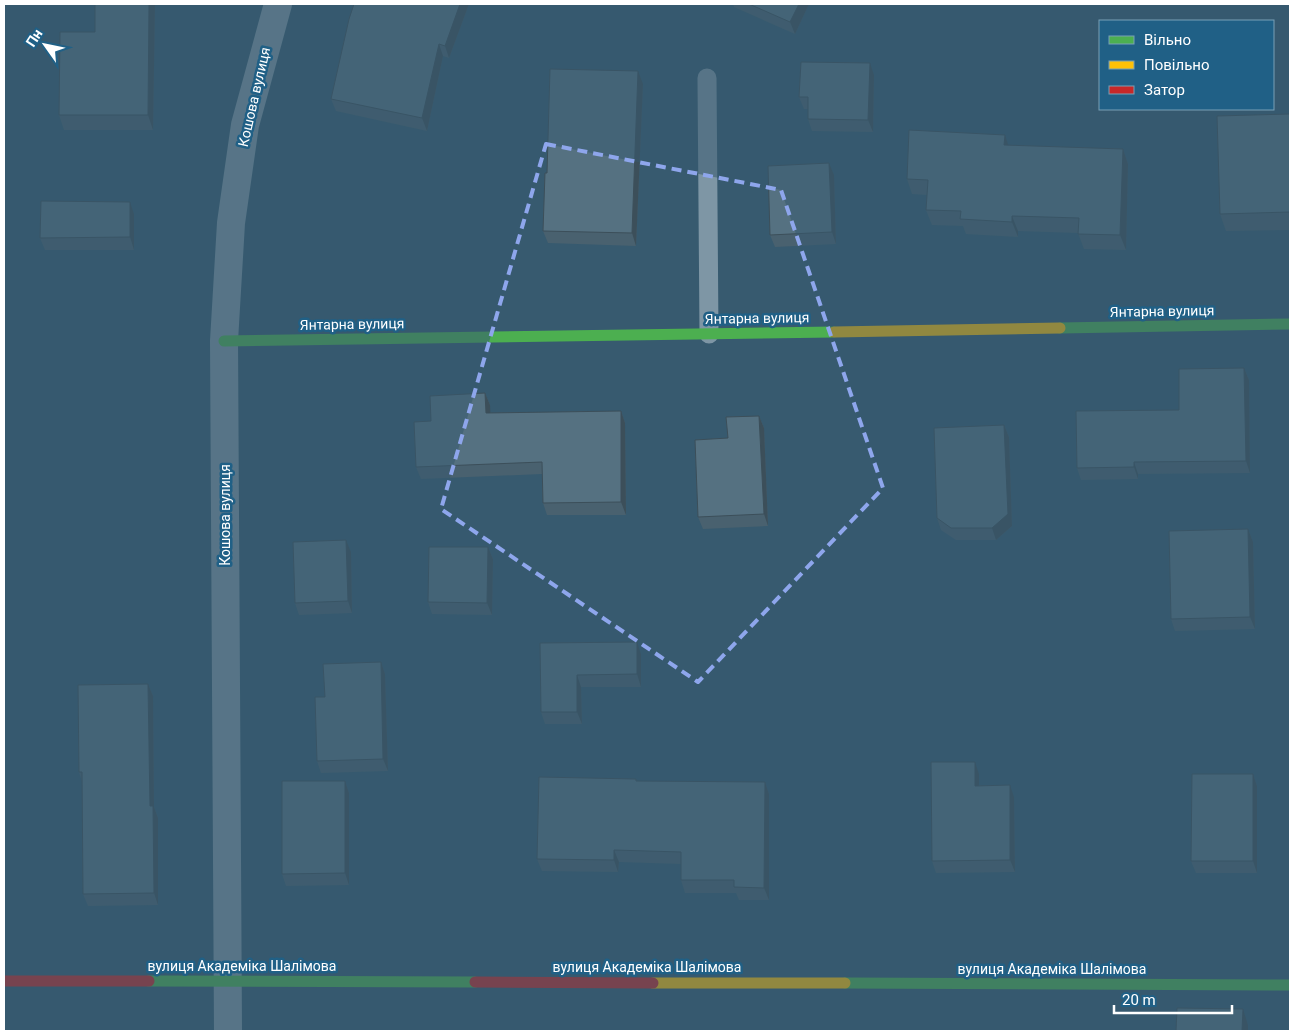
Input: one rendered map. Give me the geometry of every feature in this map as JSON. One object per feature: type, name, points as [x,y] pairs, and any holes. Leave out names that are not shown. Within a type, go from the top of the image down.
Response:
[{"type":"main road","name":"Янтарна вулиця","points":[[224,341],[1290,324]]},
{"type":"main road","name":"вулиця Академіка Шалімова","points":[[4,981],[227,980],[1290,985]]},
{"type":"street","name":"Кошова вулиця","points":[[228,1031],[224,341],[231,223],[245,125],[278,4]]},
{"type":"lane","points":[[707,78],[709,334]]},
{"type":"highlighted area","points":[[546,144],[781,190],[883,488],[698,682],[441,509]]},
{"type":"building","points":[[95,4],[149,4],[148,115],[59,115],[60,32],[95,32]]},
{"type":"building","points":[[354,4],[460,4],[445,46],[439,44],[422,118],[331,99]]},
{"type":"building","points":[[749,4],[799,4],[790,22]]},
{"type":"building","points":[[801,62],[870,63],[868,120],[808,119],[808,97],[799,97]]},
{"type":"building","points":[[550,69],[638,71],[632,233],[543,231]]},
{"type":"building","points":[[1290,114],[1290,212],[1220,214],[1217,116]]},
{"type":"building","points":[[909,130],[1005,135],[1004,145],[1123,149],[1120,235],[1078,234],[1079,218],[1012,216],[1012,222],[960,219],[961,211],[926,210],[928,180],[907,179]]},
{"type":"building","points":[[829,163],[832,232],[770,235],[768,166]]},
{"type":"building","points":[[41,201],[130,202],[130,237],[40,238]]},
{"type":"building","points":[[1244,368],[1246,461],[1134,462],[1134,467],[1077,468],[1076,411],[1179,410],[1179,369]]},
{"type":"building","points":[[485,393],[486,413],[621,411],[621,502],[543,503],[542,462],[416,467],[414,422],[431,421],[430,396]]},
{"type":"building","points":[[759,416],[764,514],[698,517],[695,440],[728,438],[726,417]]},
{"type":"building","points":[[1004,425],[1008,514],[992,528],[951,528],[937,518],[934,428]]},
{"type":"building","points":[[1248,529],[1250,617],[1171,619],[1169,531]]},
{"type":"building","points":[[346,540],[348,601],[295,603],[293,542]]},
{"type":"building","points":[[429,547],[488,547],[487,603],[428,602]]},
{"type":"building","points":[[637,642],[637,674],[577,675],[577,712],[541,712],[540,643]]},
{"type":"building","points":[[381,662],[383,759],[317,761],[315,697],[325,697],[323,664]]},
{"type":"building","points":[[148,684],[150,806],[153,806],[154,893],[83,894],[82,772],[79,772],[78,685]]},
{"type":"building","points":[[931,762],[975,762],[975,786],[1010,785],[1010,860],[932,861]]},
{"type":"building","points":[[1192,774],[1253,774],[1253,861],[1191,861]]},
{"type":"building","points":[[539,777],[636,779],[636,781],[765,782],[764,888],[734,887],[734,880],[681,880],[681,852],[614,850],[614,860],[537,859]]},
{"type":"building","points":[[282,781],[345,781],[345,873],[282,874]]},
{"type":"building","points":[[1177,1008],[1243,1009],[1242,1031],[1176,1031]]},
{"type":"traffic: fast","points":[[1060,328],[1290,324]]},
{"type":"traffic: fast","points":[[224,341],[834,332]]},
{"type":"traffic: fast","points":[[149,981],[475,982]]},
{"type":"traffic: fast","points":[[845,983],[1290,985]]},
{"type":"traffic: slow","points":[[834,332],[1060,328]]},
{"type":"traffic: slow","points":[[653,983],[845,983]]},
{"type":"traffic: jam","points":[[4,981],[149,981]]},
{"type":"traffic: jam","points":[[475,982],[653,983]]}]
